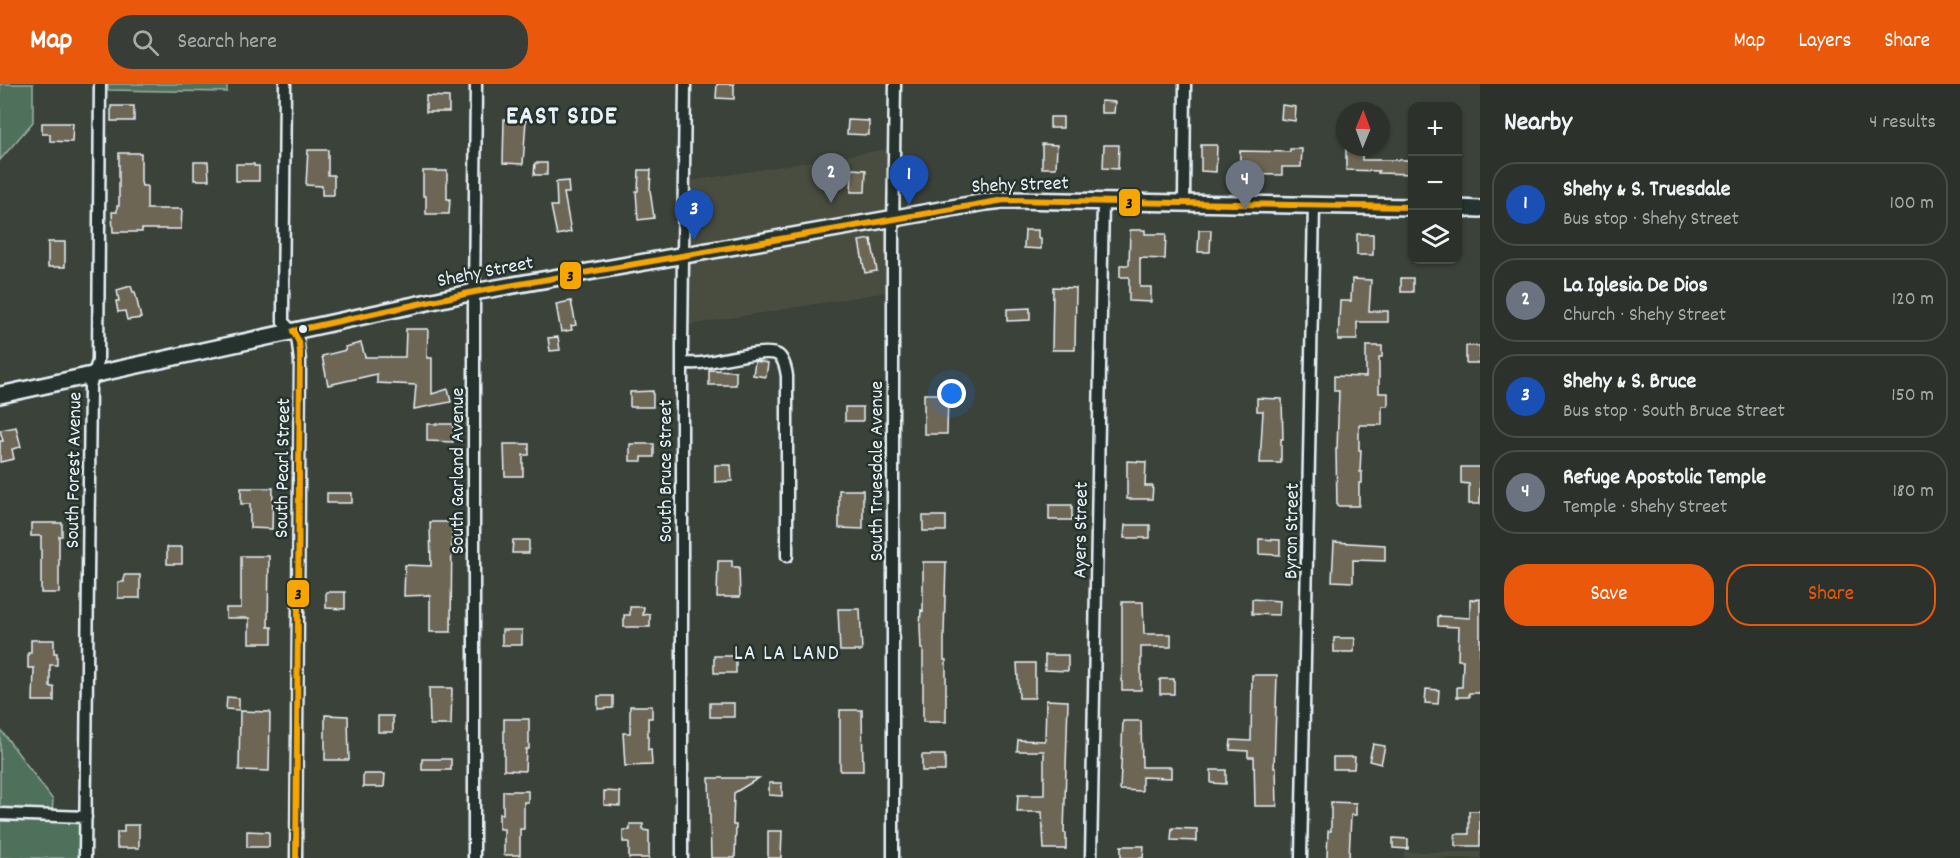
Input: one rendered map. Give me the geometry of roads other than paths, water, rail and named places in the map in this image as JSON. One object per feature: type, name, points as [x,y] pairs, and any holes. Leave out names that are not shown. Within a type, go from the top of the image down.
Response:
[{"type":"street","name":"South Forest Avenue","points":[[85,858],[90,386],[98,362],[99,84]]},
{"type":"street","name":"South Pearl Street","points":[[285,84],[282,316],[283,322],[297,336],[300,361],[296,858]]},
{"type":"street","name":"South Garland Avenue","points":[[474,858],[476,84]]},
{"type":"street","name":"South Bruce Street","points":[[681,858],[685,84]]},
{"type":"street","name":"South Truesdale Avenue","points":[[893,858],[895,84]]},
{"type":"street","points":[[1184,203],[1185,84]]},
{"type":"street","name":"Shehy Street","points":[[0,395],[474,292],[1004,200],[1408,207]]},
{"type":"street","name":"Ayers Street","points":[[1091,858],[1103,202]]},
{"type":"street","name":"Byron Street","points":[[1301,858],[1314,206]]},
{"type":"street","points":[[1462,208],[1480,209]]},
{"type":"street","points":[[683,363],[703,363],[762,353],[780,356],[784,363],[788,376],[787,556]]},
{"type":"street","points":[[0,814],[86,817]]},
{"type":"place","name":"La Iglesia De Dios","points":[[831,203]]},
{"type":"place","name":"Shehy & S. Truesdale","points":[[909,205]]},
{"type":"place","name":"Refuge Apostolic Temple","points":[[1245,210]]},
{"type":"place","name":"Shehy & S. Bruce","points":[[694,240]]},
{"type":"district","name":"EAST SIDE","points":[[562,114]]},
{"type":"district","name":"LA LA LAND","points":[[787,652]]}]
